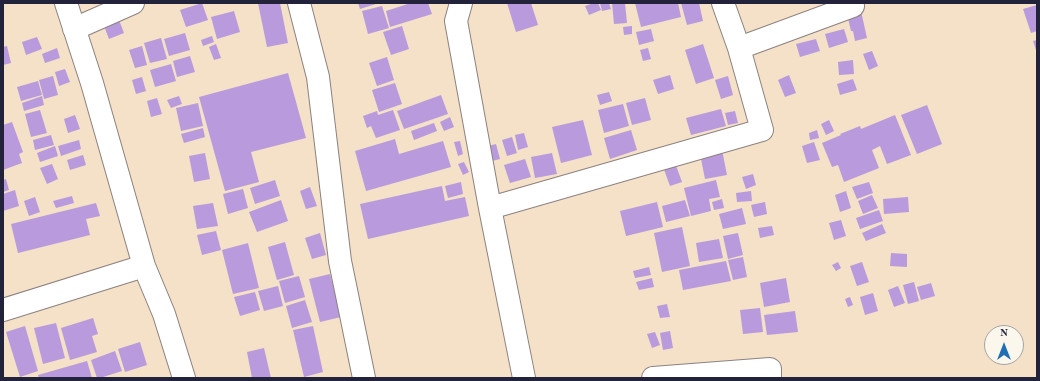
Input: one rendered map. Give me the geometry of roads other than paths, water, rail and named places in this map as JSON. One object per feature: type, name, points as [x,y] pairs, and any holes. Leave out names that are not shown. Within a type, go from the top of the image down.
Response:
[{"type":"street","points":[[66,3],[92,83],[144,266],[164,314],[184,378]]},
{"type":"street","points":[[74,29],[133,3]]},
{"type":"street","points":[[299,3],[318,77],[340,261],[364,378]]},
{"type":"street","points":[[461,3],[456,21],[490,208],[524,378]]},
{"type":"street","points":[[490,208],[762,130],[739,48],[723,3]]},
{"type":"street","points":[[739,48],[853,6]]},
{"type":"street","points":[[3,310],[144,266]]},
{"type":"street","points":[[653,378],[770,369],[770,378]]}]
